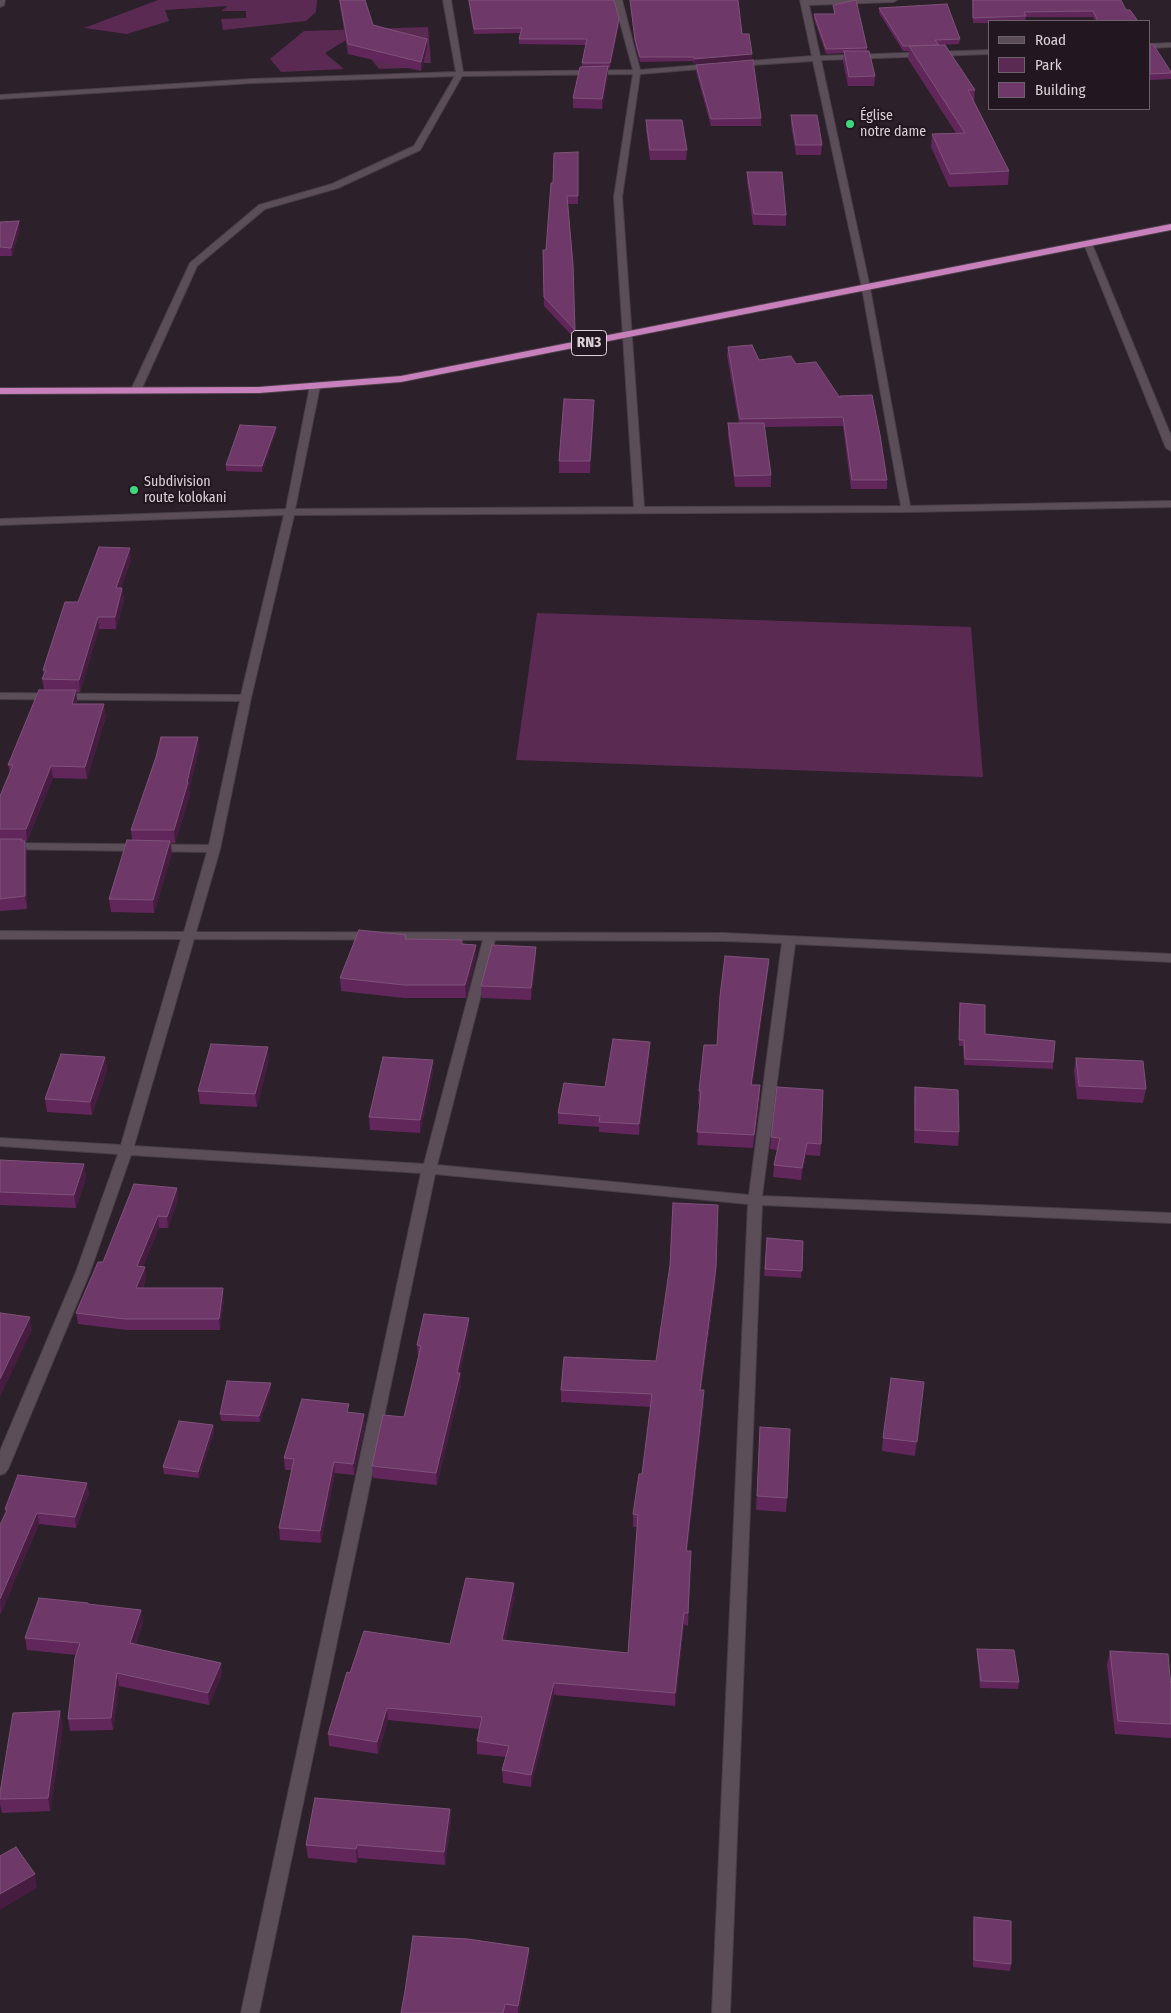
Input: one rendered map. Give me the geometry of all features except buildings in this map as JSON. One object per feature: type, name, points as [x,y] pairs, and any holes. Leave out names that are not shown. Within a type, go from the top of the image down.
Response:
[{"type":"highway","name":"RN3","points":[[0,391],[259,390],[401,379],[1171,227]]},
{"type":"street","points":[[0,5],[1,0]]},
{"type":"street","points":[[136,390],[193,265],[262,207],[334,186],[417,148],[460,74],[448,0]]},
{"type":"street","points":[[618,0],[637,72],[618,197],[639,510]]},
{"type":"street","points":[[893,0],[805,2],[866,288],[906,509]]},
{"type":"street","points":[[1151,46],[1171,45]]},
{"type":"street","points":[[732,64],[818,58],[988,52]]},
{"type":"street","points":[[0,97],[252,81],[460,74],[637,72],[723,65]]},
{"type":"street","points":[[1088,244],[1171,448]]},
{"type":"street","points":[[0,1469],[83,1272],[126,1149],[189,935],[214,849],[246,698],[290,512],[316,386]]},
{"type":"street","points":[[0,522],[290,512],[906,509],[1171,504]]},
{"type":"street","points":[[0,696],[246,698]]},
{"type":"street","points":[[0,846],[214,849]]},
{"type":"street","points":[[0,935],[723,937],[1171,958]]},
{"type":"street","points":[[250,2013],[429,1169],[490,936]]},
{"type":"street","points":[[721,2013],[755,1200],[789,940]]},
{"type":"street","points":[[0,1142],[429,1169],[755,1200],[1171,1218]]},
{"type":"green space","points":[[158,0],[317,0],[316,12],[306,21],[223,30],[221,19],[246,18],[246,11],[221,11],[228,6],[165,10],[169,21],[127,34],[84,28]]},
{"type":"green space","points":[[428,27],[431,63],[409,63],[410,68],[379,69],[372,60],[400,42],[348,39],[325,53],[344,69],[281,72],[270,59],[304,31]]},
{"type":"green space","points":[[537,613],[971,627],[983,777],[516,760]]},
{"type":"place","name":"Église notre dame","points":[[850,124]]},
{"type":"place","name":"Subdivision route kolokani","points":[[134,490]]}]
